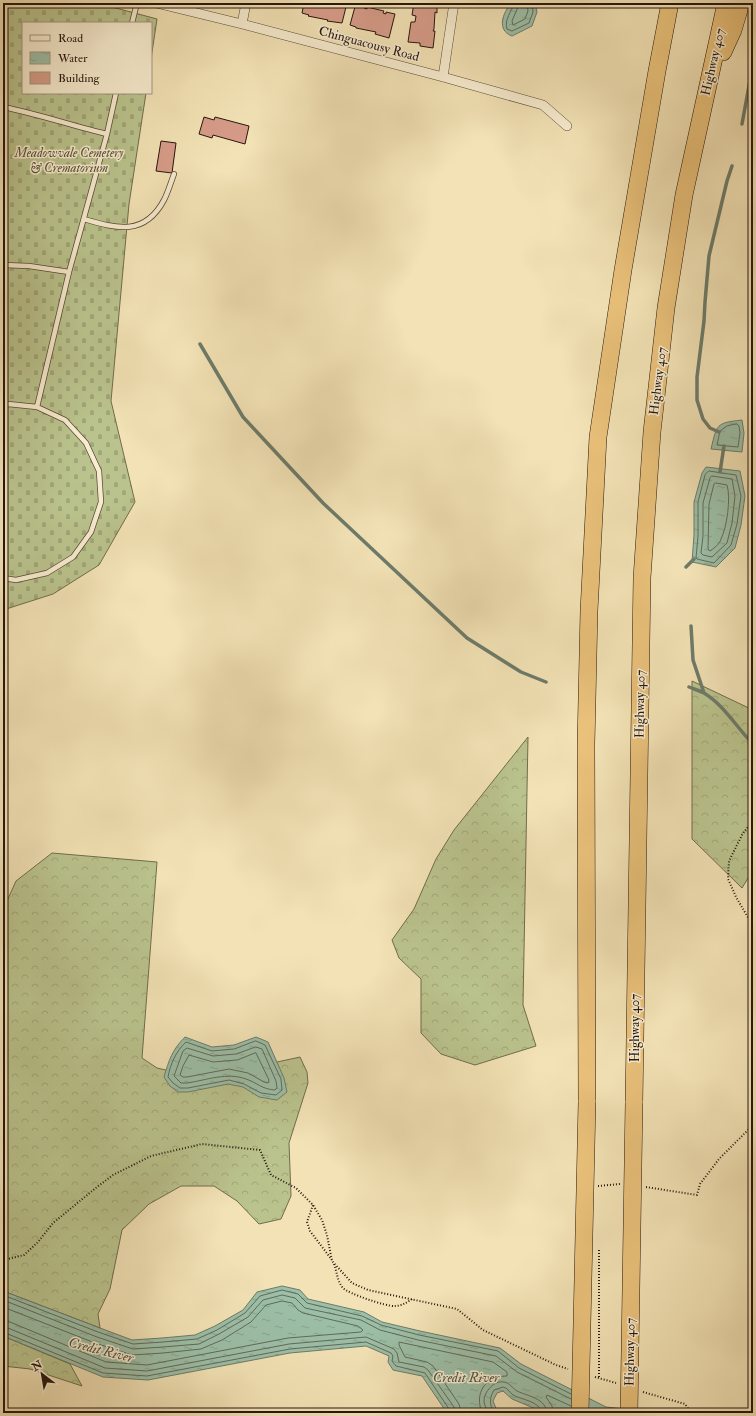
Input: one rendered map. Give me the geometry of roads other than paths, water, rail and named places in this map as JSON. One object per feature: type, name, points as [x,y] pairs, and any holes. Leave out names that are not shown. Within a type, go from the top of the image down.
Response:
[{"type":"highway","points":[[657,71],[661,3]]},
{"type":"highway","points":[[580,1413],[587,1102],[586,744],[589,611],[598,437],[623,270],[670,3]]},
{"type":"highway","name":"Highway 407","points":[[630,1413],[642,578],[652,432],[666,308],[684,195],[726,3]]},
{"type":"highway","points":[[707,87],[733,30],[740,3]]},
{"type":"street","name":"Chinguacousy Road","points":[[156,3],[242,24],[543,105],[567,126]]},
{"type":"street","points":[[242,24],[246,3]]},
{"type":"street","points":[[443,77],[454,3]]},
{"type":"lane","points":[[132,22],[137,3]]},
{"type":"lane","points":[[37,407],[69,272],[107,134],[116,94]]},
{"type":"lane","points":[[3,107],[54,118],[86,129],[107,134]]},
{"type":"lane","points":[[84,219],[102,225],[117,227],[142,224],[152,217],[159,208],[165,198],[174,174]]},
{"type":"lane","points":[[3,265],[29,266],[69,272]]},
{"type":"lane","points":[[3,405],[8,404],[37,407],[65,420],[86,443],[99,471],[101,502],[92,532],[73,557],[46,574],[16,580],[3,578]]},
{"type":"water","points":[[511,3],[535,3],[537,12],[532,26],[512,36],[504,30],[502,21]]},
{"type":"water","points":[[742,420],[744,433],[742,452],[711,449],[719,426],[727,422]]},
{"type":"water","points":[[706,467],[740,471],[745,496],[741,525],[735,548],[716,567],[692,562],[694,502],[702,473]]},
{"type":"water","points":[[185,1037],[212,1047],[234,1045],[256,1037],[268,1042],[284,1078],[287,1092],[277,1100],[259,1097],[243,1087],[228,1084],[188,1092],[178,1092],[170,1086],[164,1077],[177,1046]]},
{"type":"water","name":"Credit River","points":[[282,1286],[300,1290],[308,1299],[364,1312],[382,1322],[500,1348],[521,1364],[606,1407],[660,1413],[539,1413],[536,1409],[512,1399],[503,1391],[497,1393],[493,1401],[498,1413],[447,1413],[422,1376],[393,1370],[388,1362],[389,1356],[366,1346],[290,1353],[148,1380],[103,1377],[3,1336],[3,1291],[132,1340],[195,1335],[215,1326],[243,1310],[257,1292]]},
{"type":"waterway","points":[[742,124],[753,64]]},
{"type":"waterway","points":[[719,432],[710,428],[703,419],[697,400],[697,377],[704,321],[709,256],[732,166]]},
{"type":"waterway","points":[[200,344],[243,417],[323,503],[467,638],[521,672],[546,682]]},
{"type":"waterway","points":[[720,472],[724,446]]},
{"type":"waterway","points":[[686,567],[694,559]]},
{"type":"waterway","points":[[691,626],[693,660],[704,693]]},
{"type":"waterway","points":[[689,687],[704,693],[718,704],[753,744]]},
{"type":"park label","name":"Meadowvale Cemetery & Crematorium","points":[[69,160]]}]
